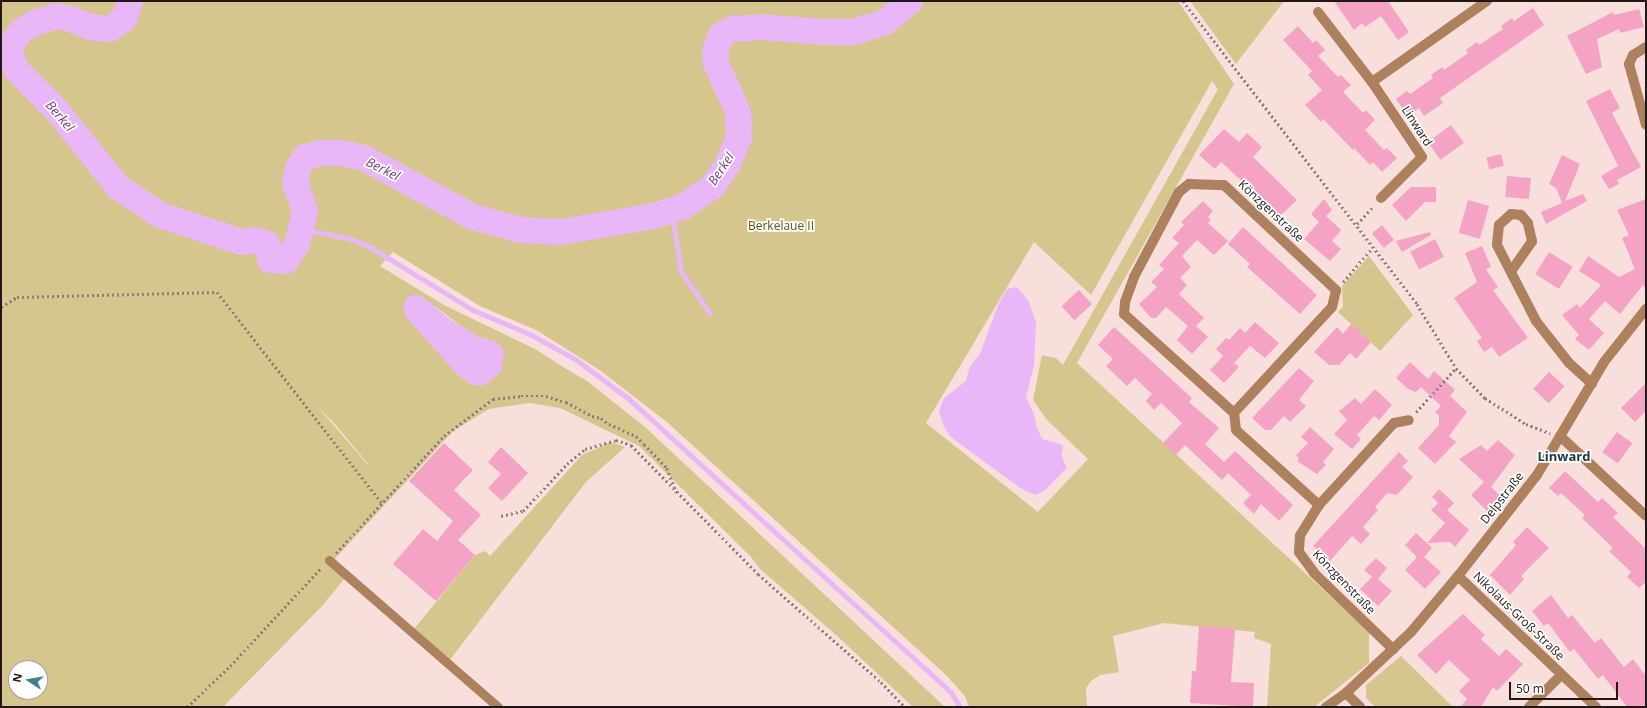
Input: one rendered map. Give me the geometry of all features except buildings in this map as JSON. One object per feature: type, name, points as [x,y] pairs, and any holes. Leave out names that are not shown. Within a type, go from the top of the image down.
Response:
[{"type":"street","points":[[1372,82],[1487,1]]},
{"type":"street","name":"Linward","points":[[1318,12],[1372,82],[1422,157],[1381,198]]},
{"type":"street","points":[[1646,47],[1633,55],[1629,64],[1646,125]]},
{"type":"street","name":"Könzgenstraße","points":[[1234,413],[1124,314],[1125,302],[1134,277],[1179,192],[1189,184],[1224,185],[1336,290]]},
{"type":"street","points":[[1512,270],[1532,241],[1528,223],[1522,215],[1511,214],[1502,219],[1496,235],[1497,245],[1512,270],[1525,301],[1549,339],[1592,384]]},
{"type":"street","points":[[1319,505],[1241,437],[1236,430],[1234,413],[1332,307],[1336,290]]},
{"type":"street","name":"Delpstraße","points":[[1326,707],[1346,693],[1411,632],[1458,576],[1537,475],[1613,350],[1646,309]]},
{"type":"street","name":"Könzgenstraße","points":[[1393,649],[1314,573],[1299,552],[1300,536],[1319,505],[1394,423],[1409,420]]},
{"type":"street","points":[[1560,436],[1646,516]]},
{"type":"street","name":"Nikolaus-Groß-Straße","points":[[1458,576],[1596,707]]},
{"type":"street","name":"Nikolaus-Groß-Straße","points":[[1529,707],[1561,675]]},
{"type":"street","points":[[1346,693],[1360,707]]},
{"type":"lane","points":[[329,560],[498,707]]},
{"type":"path","points":[[1183,1],[1356,224],[1372,248],[1417,304],[1456,368],[1485,398],[1526,424],[1560,436]]},
{"type":"path","points":[[1356,224],[1381,198]]},
{"type":"path","points":[[1336,290],[1372,248]]},
{"type":"path","points":[[1,307],[17,297],[217,292],[382,503]]},
{"type":"path","points":[[1409,420],[1456,368]]},
{"type":"path","points":[[187,707],[230,666],[444,436],[492,399],[521,396],[546,396],[566,402],[636,436],[667,468],[676,492]]},
{"type":"path","points":[[501,516],[523,511],[567,464],[585,449],[616,440],[631,445],[758,574],[875,677],[905,707]]},
{"type":"green space","name":"Berkelaue II","points":[[1,1],[1178,1],[1234,84],[1077,363],[1369,632],[1369,663],[1314,707],[1267,707],[1271,644],[1254,638],[1255,632],[1164,623],[1113,636],[1119,672],[1100,675],[1091,681],[1086,688],[1087,707],[969,707],[965,696],[945,674],[668,423],[601,371],[538,331],[480,306],[393,252],[380,266],[444,305],[535,349],[587,381],[645,427],[945,707],[913,707],[835,634],[761,570],[750,556],[639,446],[560,408],[529,403],[489,409],[453,431],[330,564],[345,578],[323,605],[223,707],[1,707]],"holes":[[[1212,81],[1218,89],[1063,365],[1056,358],[1042,355],[1033,400],[1047,420],[1088,459],[1038,512],[926,423],[1034,242],[1091,295]],[[435,306],[462,327],[479,337],[495,341],[481,386],[471,384],[456,373],[423,335]],[[318,407],[334,423],[369,465],[368,465]]]},
{"type":"green space","points":[[1190,1],[1284,1],[1236,64]]},
{"type":"green space","points":[[1369,256],[1413,315],[1380,351],[1338,312],[1343,307],[1342,286]]},
{"type":"green space","points":[[611,442],[625,447],[586,482],[449,661],[413,630],[475,555],[485,551],[490,556],[582,455]]},
{"type":"green space","points":[[1401,656],[1453,707],[1375,707],[1366,698],[1366,685]]},
{"type":"shaded area","points":[[1017,287],[1028,300],[1036,322],[1034,365],[1026,397],[1034,414],[1036,425],[1042,439],[1061,444],[1063,447],[1061,455],[1067,468],[1044,491],[1035,495],[1020,488],[952,438],[944,427],[939,411],[944,398],[966,381],[970,366],[980,354],[998,305],[1007,289]]},
{"type":"shaded area","points":[[412,295],[422,296],[451,320],[479,337],[495,341],[504,350],[501,371],[489,382],[481,386],[471,384],[456,373],[406,317],[403,306],[406,299]]},
{"type":"waterway","name":"Berkel","points":[[130,1],[124,19],[109,29],[90,27],[74,20],[57,16],[34,23],[21,31],[12,43],[10,55],[16,69],[59,113],[118,187],[160,215],[241,242],[255,240],[267,244],[270,260],[286,261],[297,244],[305,211],[295,182],[298,169],[305,157],[320,153],[342,153],[364,158],[473,217],[521,230],[561,232],[654,216],[684,206],[712,187],[728,164],[739,137],[738,112],[716,63],[715,51],[721,35],[732,29],[762,27],[823,32],[853,32],[885,22],[910,1]]},
{"type":"waterway","points":[[672,210],[681,271],[710,313]]},
{"type":"waterway","points":[[302,229],[352,239],[372,248],[473,310],[530,334],[577,360],[628,398],[951,692],[960,707]]},
{"type":"district","name":"Linward","points":[[1564,456]]}]
